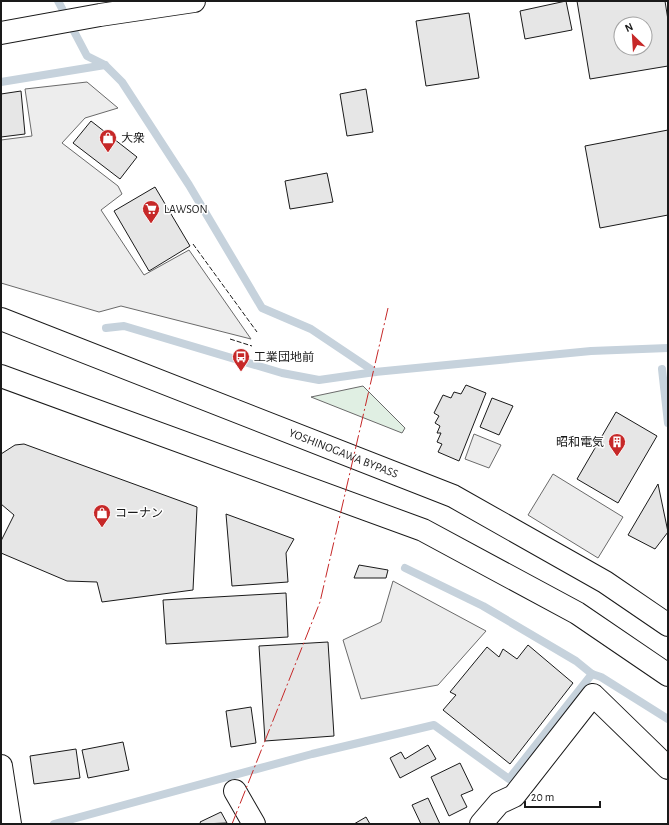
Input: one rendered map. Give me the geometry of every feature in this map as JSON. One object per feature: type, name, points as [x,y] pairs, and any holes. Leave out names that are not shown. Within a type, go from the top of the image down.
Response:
[{"type":"main road","points":[[1,33],[100,15],[194,1]]},
{"type":"main road","name":"YOSHINOGAWA BYPASS","points":[[1,319],[453,496],[605,582],[668,625]]},
{"type":"main road","points":[[1,376],[423,530],[577,613],[668,675]]},
{"type":"main road","points":[[481,824],[499,803],[514,796],[593,695],[668,768]]},
{"type":"main road","points":[[1,766],[10,824]]},
{"type":"main road","points":[[235,791],[254,824]]},
{"type":"green space","points":[[363,386],[405,428],[402,433],[311,397]]},
{"type":"shaded area","points":[[87,82],[118,108],[85,118],[62,143],[118,186],[122,194],[101,210],[144,275],[189,250],[251,339],[121,306],[99,312],[1,283],[1,140],[32,136],[25,89]]},
{"type":"shaded area","points":[[474,434],[501,445],[489,468],[465,459]]},
{"type":"shaded area","points":[[553,474],[623,517],[598,558],[528,515]]},
{"type":"shaded area","points":[[393,581],[486,631],[438,685],[361,699],[343,640],[381,622]]},
{"type":"building","points":[[566,1],[572,30],[525,39],[520,11]]},
{"type":"building","points":[[577,1],[665,1],[668,20],[668,66],[590,79]]},
{"type":"building","points":[[469,13],[479,78],[426,86],[416,21]]},
{"type":"building","points":[[366,89],[373,132],[347,136],[340,94]]},
{"type":"building","points":[[21,91],[25,134],[1,137],[1,94]]},
{"type":"building","points":[[91,121],[137,157],[120,179],[73,143]]},
{"type":"building","points":[[668,130],[668,215],[600,228],[585,146]]},
{"type":"building","points":[[327,173],[333,202],[290,209],[285,181]]},
{"type":"building","points":[[155,187],[190,246],[149,271],[114,211]]},
{"type":"building","points":[[466,385],[486,393],[459,461],[438,452],[442,444],[437,442],[441,433],[437,433],[440,426],[435,423],[439,416],[434,413],[443,395],[451,398],[454,392],[461,394]]},
{"type":"building","points":[[492,398],[513,406],[499,435],[480,427]]},
{"type":"building","name":"昭和電気","points":[[616,412],[657,436],[618,503],[577,479]]},
{"type":"building","name":"コーナン","points":[[24,444],[197,507],[193,590],[102,602],[97,582],[67,581],[1,553],[1,541],[14,515],[1,504],[1,454],[15,445]]},
{"type":"building","points":[[658,484],[668,532],[655,549],[628,535]]},
{"type":"building","points":[[226,514],[294,539],[286,553],[288,582],[232,586]]},
{"type":"building","points":[[359,565],[388,570],[386,578],[354,578]]},
{"type":"building","points":[[286,593],[288,637],[166,644],[163,600]]},
{"type":"building","points":[[328,642],[334,736],[265,741],[259,646]]},
{"type":"building","points":[[528,645],[573,683],[510,764],[443,710],[456,695],[450,692],[487,647],[499,657],[503,649],[517,659]]},
{"type":"building","points":[[251,707],[256,743],[231,747],[226,711]]},
{"type":"building","points":[[123,742],[129,770],[88,778],[82,750]]},
{"type":"building","points":[[428,745],[436,759],[400,778],[390,758],[401,752],[405,759]]},
{"type":"building","points":[[76,749],[80,778],[34,784],[30,756]]},
{"type":"building","points":[[460,763],[473,790],[461,795],[467,807],[449,816],[431,777]]},
{"type":"building","points":[[428,798],[440,824],[421,824],[412,805]]},
{"type":"building","points":[[221,812],[227,823],[201,824],[200,822]]},
{"type":"building","points":[[366,817],[370,824],[354,824]]},
{"type":"waterway","points":[[58,1],[87,56],[105,65],[122,82],[189,185],[262,308],[311,329],[375,372]]},
{"type":"waterway","points":[[1,82],[105,65]]},
{"type":"waterway","points":[[106,328],[124,326],[282,373],[319,380],[375,372],[591,351],[668,348]]},
{"type":"waterway","points":[[662,369],[668,423]]},
{"type":"waterway","points":[[405,568],[483,606],[576,661],[592,674],[601,677],[668,719]]},
{"type":"waterway","points":[[54,824],[312,754],[434,725],[509,779],[592,674]]},
{"type":"fence","points":[[193,244],[257,332]]},
{"type":"fence","points":[[230,339],[252,346]]},
{"type":"power","points":[[232,824],[320,602],[388,308]]},
{"type":"place","name":"大衆","points":[[108,153]]},
{"type":"place","name":"LAWSON","points":[[151,224]]},
{"type":"place","name":"工業団地前","points":[[241,372]]},
{"type":"place","name":"昭和電気","points":[[617,457]]},
{"type":"place","name":"コーナン","points":[[102,528]]}]
